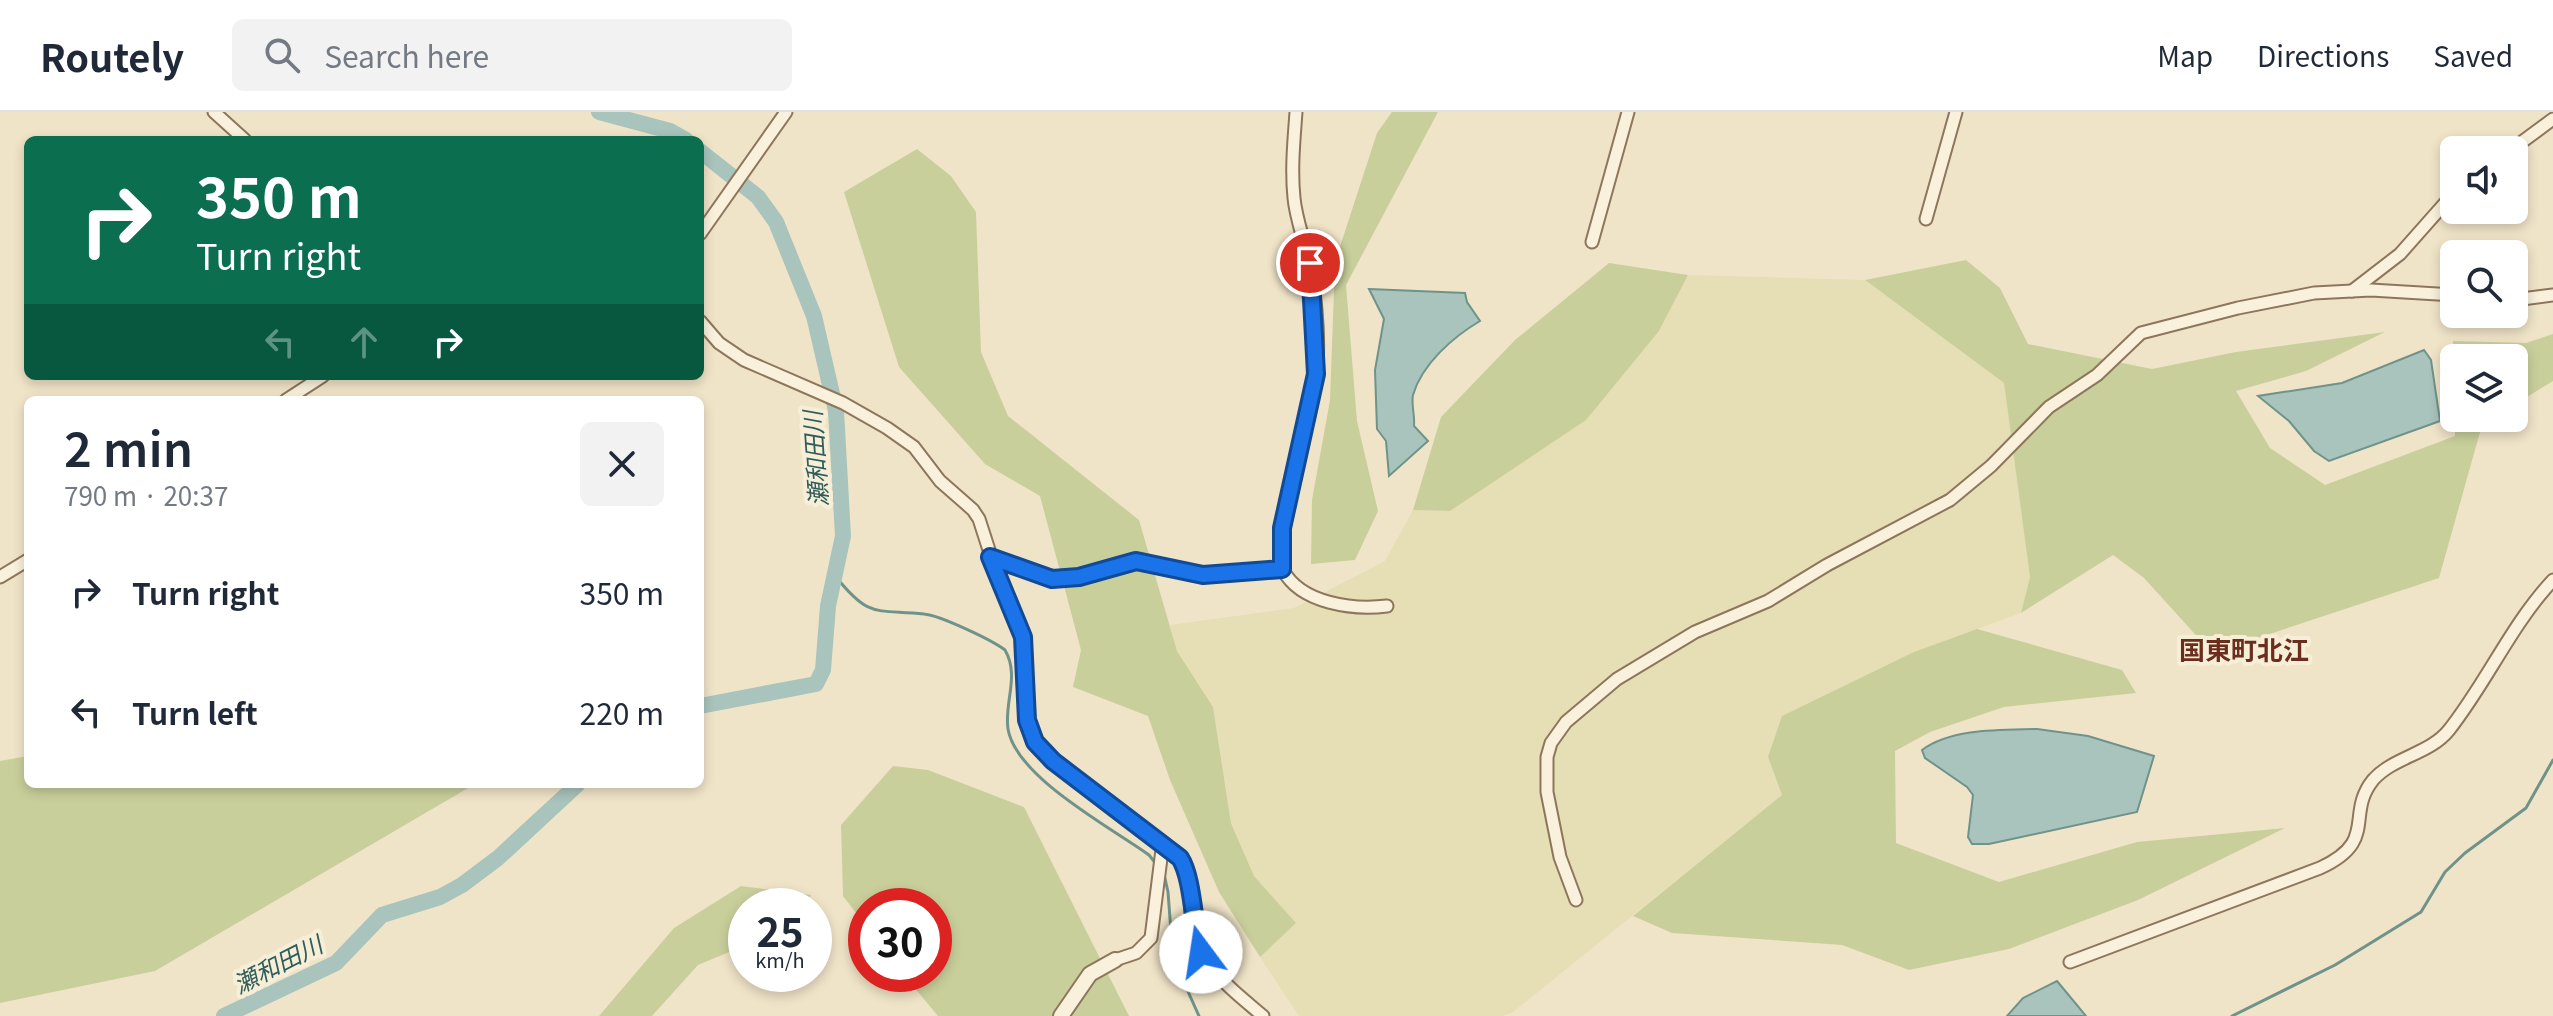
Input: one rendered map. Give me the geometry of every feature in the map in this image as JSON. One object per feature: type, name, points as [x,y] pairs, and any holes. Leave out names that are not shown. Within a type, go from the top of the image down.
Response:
[{"type":"street","points":[[214,112],[241,136]]},
{"type":"street","points":[[704,228],[786,112]]},
{"type":"street","points":[[1296,112],[1294,199],[1313,282],[1316,374],[1282,528],[1282,569],[1300,587],[1321,599],[1367,608],[1387,606]]},
{"type":"street","points":[[1592,242],[1628,112]]},
{"type":"street","points":[[1926,219],[1956,112]]},
{"type":"street","points":[[2528,137],[2553,119]]},
{"type":"street","points":[[2352,291],[2400,254],[2440,209]]},
{"type":"street","points":[[1576,900],[1560,857],[1546,778],[1549,749],[1566,722],[1641,663],[1695,632],[1768,601],[1827,565],[1959,494],[2049,407],[2097,375],[2142,329],[2296,296],[2352,291],[2440,294]]},
{"type":"street","points":[[2528,298],[2553,295]]},
{"type":"street","points":[[704,326],[719,343],[744,360],[855,409],[908,442],[940,481],[973,510],[1023,637],[1027,720],[1035,742],[1053,761],[1163,842],[1184,863],[1191,914],[1205,961],[1227,986],[1263,1016]]},
{"type":"street","points":[[292,396],[317,380]]},
{"type":"street","points":[[990,557],[1052,579],[1079,577],[1136,561],[1203,575],[1282,569]]},
{"type":"street","points":[[0,577],[24,562]]},
{"type":"street","points":[[2070,962],[2342,857],[2358,836],[2365,796],[2373,780],[2450,729],[2519,620],[2553,580]]},
{"type":"street","points":[[1061,1016],[1090,974],[1141,950],[1151,938],[1163,842]]},
{"type":"shaded area","points":[[1688,275],[1865,280],[2004,383],[2030,577],[2021,613],[1914,652],[1768,757],[1782,795],[1513,1012],[1503,1016],[1299,1016],[1260,957],[1295,923],[1254,876],[1231,822],[1213,707],[1177,651],[1170,625],[1294,608],[1385,561],[1413,510],[1451,511],[1659,331]]},
{"type":"green space","points":[[1392,112],[1438,112],[1346,285],[1357,421],[1378,511],[1355,560],[1311,564],[1312,500],[1330,400],[1335,262],[1377,133]]},
{"type":"green space","points":[[917,149],[951,176],[976,212],[981,352],[1008,416],[1139,520],[1177,651],[1213,707],[1231,823],[1254,876],[1296,923],[1260,957],[1219,892],[1170,780],[1148,716],[1073,687],[1081,650],[1040,496],[985,464],[899,367],[844,192]]},
{"type":"green space","points":[[1966,260],[2000,288],[2028,344],[2152,369],[2236,352],[2385,332],[2306,371],[2236,391],[2270,448],[2325,485],[2455,436],[2455,432],[2480,432],[2439,578],[2212,653],[2144,578],[2113,555],[2021,613],[2030,577],[2004,383],[1865,280]]},
{"type":"green space","points":[[1609,263],[1688,275],[1659,331],[1586,420],[1450,511],[1413,510],[1441,417],[1515,340]]},
{"type":"green space","points":[[2553,334],[2553,381],[2528,396],[2528,344],[2453,344],[2453,341],[2526,343]]},
{"type":"green space","points":[[1977,629],[2122,670],[2136,693],[2004,707],[1930,732],[1895,751],[1896,843],[1999,882],[2137,842],[2285,828],[2138,900],[2009,949],[1909,970],[1842,945],[1672,933],[1633,916],[1782,795],[1768,757],[1782,716],[1914,652]]},
{"type":"green space","points":[[24,757],[24,788],[468,788],[155,971],[0,1003],[0,761]]},
{"type":"green space","points":[[893,766],[928,770],[1024,807],[1129,1016],[938,1016],[918,992],[952,992],[952,888],[848,888],[848,903],[843,896],[841,825]]},
{"type":"green space","points":[[728,894],[728,952],[698,965],[652,1016],[599,1016],[674,928]]},
{"type":"water","points":[[1369,289],[1465,293],[1467,302],[1480,321],[1449,343],[1423,373],[1412,402],[1414,426],[1428,441],[1389,476],[1386,441],[1377,429],[1375,370],[1384,319]]},
{"type":"water","points":[[2424,350],[2431,360],[2440,421],[2329,461],[2314,451],[2289,421],[2258,396],[2342,383]]},
{"type":"water","points":[[2037,729],[2088,736],[2154,756],[2137,812],[1989,844],[1972,844],[1968,837],[1973,795],[1967,787],[1925,758],[1922,750],[1962,734]]},
{"type":"water","points":[[2057,981],[2086,1016],[2007,1016],[2023,998]]},
{"type":"waterway","name":"瀬和田川","points":[[599,112],[679,136]]},
{"type":"waterway","name":"瀬和田川","points":[[704,154],[758,197],[776,222],[814,316],[836,411],[843,536],[828,606],[823,670],[816,684],[704,705]]},
{"type":"waterway","points":[[836,577],[866,606],[884,611],[931,615],[1005,650],[1011,670],[1008,729],[1015,747],[1046,783],[1149,855],[1157,865]]},
{"type":"waterway","points":[[2232,1016],[2335,965],[2421,912],[2445,872],[2465,853],[2526,808],[2553,760]]},
{"type":"waterway","name":"瀬和田川","points":[[224,1016],[336,963],[382,915],[440,897],[462,885],[498,858],[574,788]]},
{"type":"waterway","points":[[1164,874],[1173,958],[1199,1016]]},
{"type":"district","name":"国東町北江","points":[[2244,648]]},
{"type":"route","points":[[1201,952],[1191,914],[1184,863],[1163,842],[1053,761],[1032,737],[1024,689],[1023,637],[990,557],[1052,579],[1096,573],[1128,561],[1203,575],[1282,569],[1279,548],[1282,528],[1316,374],[1310,263]]}]
